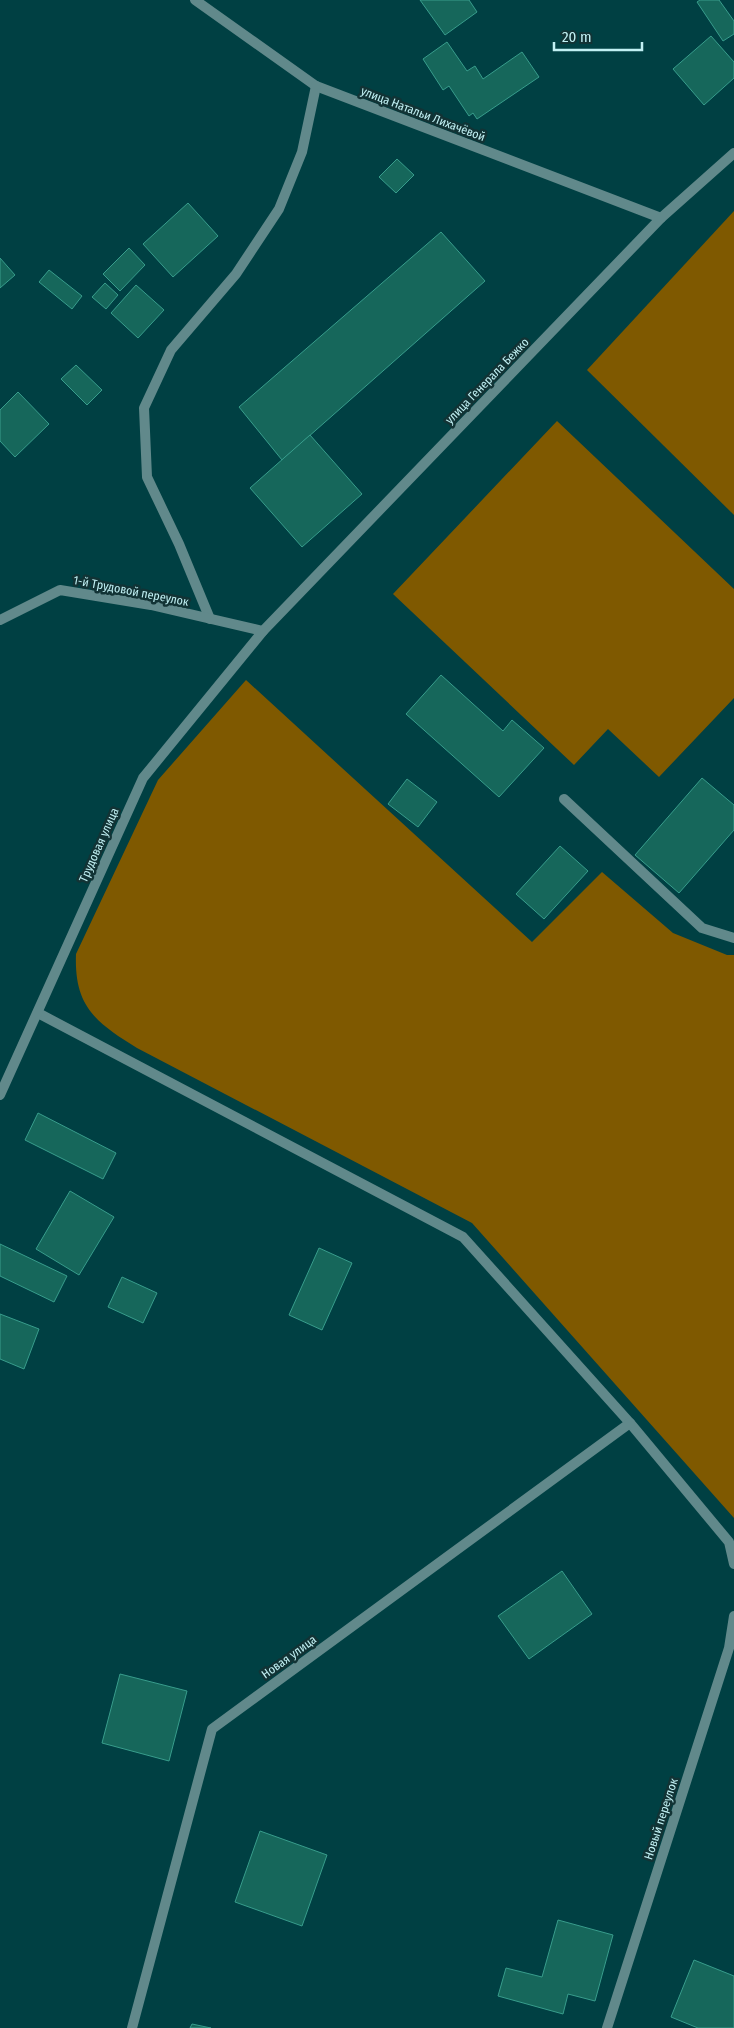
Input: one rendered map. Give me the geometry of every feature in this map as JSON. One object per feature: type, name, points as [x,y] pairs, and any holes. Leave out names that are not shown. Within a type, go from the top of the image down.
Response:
[{"type":"street","name":"улица Натальи Лихачёвой","points":[[194,0],[316,86],[661,218]]},
{"type":"street","points":[[210,619],[179,544],[147,477],[144,408],[171,350],[236,274],[279,209],[302,152],[316,86]]},
{"type":"street","name":"улица Генерала Бежко","points":[[263,631],[661,218],[734,153]]},
{"type":"street","name":"1-й Трудовой переулок","points":[[0,620],[60,590],[151,605],[263,631]]},
{"type":"street","name":"Трудовая улица","points":[[0,1095],[144,778],[263,631]]},
{"type":"street","points":[[564,799],[702,928],[734,938]]},
{"type":"street","points":[[38,1013],[463,1237],[630,1423],[728,1542],[734,1564]]},
{"type":"street","name":"Новая улица","points":[[132,2028],[212,1729],[630,1423]]},
{"type":"street","name":"Новый переулок","points":[[607,2028],[729,1648],[734,1616]]},
{"type":"shaded area","points":[[734,211],[734,515],[587,370]]},
{"type":"shaded area","points":[[557,421],[734,589],[734,698],[659,777],[608,729],[574,765],[393,594]]},
{"type":"shaded area","points":[[246,680],[532,942],[602,872],[673,933],[727,955],[734,955],[734,1518],[472,1223],[137,1048],[109,1030],[90,1011],[83,1000],[76,972],[76,954],[158,780]]},
{"type":"building","points":[[420,0],[469,0],[477,12],[445,35]]},
{"type":"building","points":[[700,0],[719,0],[734,21],[734,34],[723,41],[697,2]]},
{"type":"building","points":[[711,36],[734,62],[734,78],[704,105],[673,69]]},
{"type":"building","points":[[447,42],[467,71],[475,66],[483,79],[522,52],[539,77],[477,119],[473,113],[469,116],[449,86],[443,90],[423,59]]},
{"type":"building","points":[[397,159],[414,175],[396,193],[379,177]]},
{"type":"building","points":[[188,203],[218,236],[173,277],[143,244]]},
{"type":"building","points":[[441,232],[485,281],[282,460],[239,407]]},
{"type":"building","points":[[129,248],[145,265],[120,291],[103,274]]},
{"type":"building","points":[[0,258],[15,275],[0,288]]},
{"type":"building","points":[[49,270],[82,296],[72,309],[39,282]]},
{"type":"building","points":[[105,283],[118,295],[106,309],[92,297]]},
{"type":"building","points":[[136,285],[164,310],[138,338],[111,313]]},
{"type":"building","points":[[76,365],[102,390],[87,405],[61,379]]},
{"type":"building","points":[[18,392],[49,424],[15,457],[0,441],[0,410]]},
{"type":"building","points":[[310,435],[362,494],[302,547],[250,488]]},
{"type":"building","points":[[441,675],[503,731],[512,720],[544,748],[499,797],[406,714]]},
{"type":"building","points":[[702,778],[734,805],[734,830],[679,893],[635,855]]},
{"type":"building","points":[[407,779],[437,802],[418,827],[388,804]]},
{"type":"building","points":[[560,846],[588,871],[544,919],[516,894]]},
{"type":"building","points":[[38,1113],[116,1153],[103,1179],[25,1140]]},
{"type":"building","points":[[70,1191],[114,1217],[79,1275],[36,1249]]},
{"type":"building","points":[[0,1244],[67,1276],[54,1302],[0,1276]]},
{"type":"building","points":[[319,1248],[352,1263],[322,1330],[289,1315]]},
{"type":"building","points":[[122,1277],[157,1293],[143,1323],[108,1307]]},
{"type":"building","points":[[0,1314],[39,1329],[24,1369],[0,1359]]},
{"type":"building","points":[[562,1571],[592,1614],[529,1659],[498,1616]]},
{"type":"building","points":[[120,1674],[187,1691],[169,1761],[102,1743]]},
{"type":"building","points":[[260,1831],[327,1855],[302,1926],[235,1902]]},
{"type":"building","points":[[558,1920],[613,1935],[595,2001],[568,1994],[563,2014],[498,1996],[506,1968],[542,1977]]},
{"type":"building","points":[[694,1960],[734,1976],[734,2028],[698,2028],[671,2017]]},
{"type":"building","points":[[192,2024],[211,2028],[190,2028]]}]
